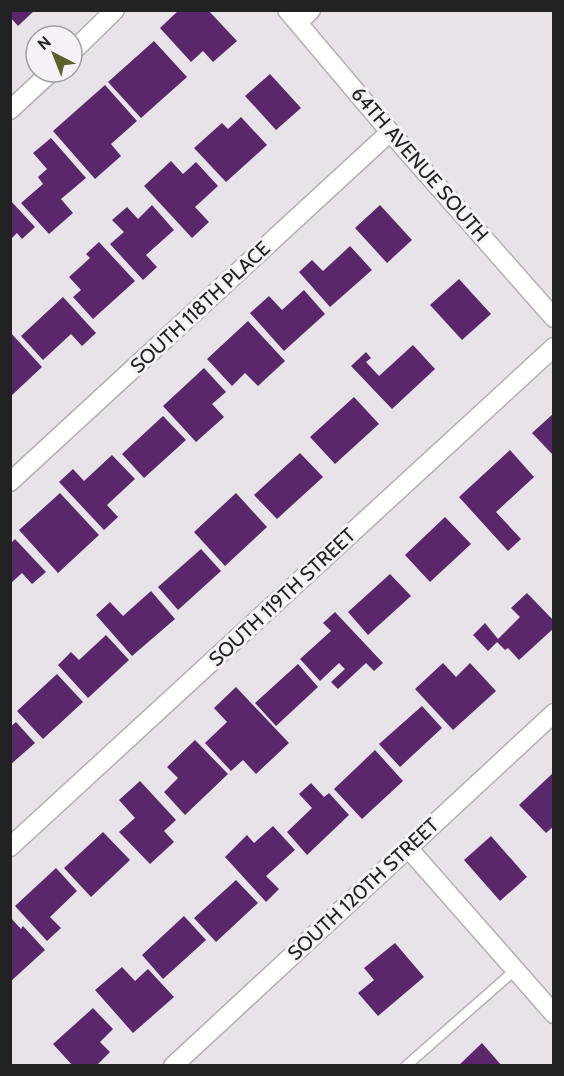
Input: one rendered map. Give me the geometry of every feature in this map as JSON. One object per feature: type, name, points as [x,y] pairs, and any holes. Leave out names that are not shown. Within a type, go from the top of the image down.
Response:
[{"type":"street","points":[[84,40],[115,10]]},
{"type":"street","name":"64TH AVENUE SOUTH","points":[[298,15],[390,132],[554,318]]},
{"type":"street","points":[[10,110],[38,84]]},
{"type":"street","name":"SOUTH 118TH PLACE","points":[[10,482],[390,132]]},
{"type":"street","name":"SOUTH 119TH STREET","points":[[10,847],[554,347]]},
{"type":"street","name":"SOUTH 120TH STREET","points":[[173,1065],[554,713]]},
{"type":"street","points":[[408,848],[554,1014]]},
{"type":"lane","points":[[406,1065],[515,970]]},
{"type":"building","points":[[10,10],[35,10],[18,26],[10,17]]},
{"type":"building","points":[[179,10],[208,10],[237,41],[213,62],[203,51],[191,62],[160,28]]},
{"type":"building","points":[[154,41],[187,77],[141,118],[108,82]]},
{"type":"building","points":[[270,74],[301,108],[276,130],[245,96]]},
{"type":"building","points":[[105,85],[137,121],[111,144],[121,156],[95,179],[53,131]]},
{"type":"building","points":[[241,117],[267,145],[226,182],[194,148],[222,123],[228,129]]},
{"type":"building","points":[[51,138],[86,178],[61,199],[73,213],[49,234],[21,203],[43,184],[38,177],[47,169],[33,153]]},
{"type":"building","points":[[171,161],[183,174],[196,162],[218,186],[195,207],[209,222],[192,238],[144,186]]},
{"type":"building","points":[[10,200],[35,227],[22,239],[17,233],[10,240]]},
{"type":"building","points":[[152,205],[174,230],[146,255],[157,267],[143,280],[110,244],[124,232],[112,220],[127,207],[138,219]]},
{"type":"building","points":[[380,205],[412,240],[387,263],[355,228]]},
{"type":"building","points":[[99,242],[135,281],[93,319],[73,297],[81,290],[69,277],[90,258],[86,254]]},
{"type":"building","points":[[350,246],[372,270],[330,307],[299,272],[312,260],[323,271]]},
{"type":"building","points":[[459,279],[491,314],[462,340],[430,305]]},
{"type":"building","points":[[304,290],[325,314],[284,351],[250,313],[269,296],[282,310]]},
{"type":"building","points":[[63,297],[96,333],[82,346],[71,334],[43,360],[21,336]]},
{"type":"building","points":[[248,321],[285,361],[258,386],[245,373],[232,386],[207,359]]},
{"type":"building","points":[[10,332],[42,367],[10,397]]},
{"type":"building","points":[[413,345],[435,369],[392,409],[351,366],[366,352],[371,358],[366,362],[379,376]]},
{"type":"building","points":[[204,368],[226,392],[212,404],[224,417],[196,442],[163,406]]},
{"type":"building","points":[[354,397],[379,424],[335,464],[310,437]]},
{"type":"building","points":[[554,413],[554,456],[532,433]]},
{"type":"building","points":[[163,416],[186,440],[144,478],[122,454]]},
{"type":"building","points":[[510,450],[534,477],[496,512],[521,539],[508,551],[459,497]]},
{"type":"building","points":[[300,453],[323,477],[277,519],[254,495]]},
{"type":"building","points":[[112,455],[135,479],[107,505],[118,517],[104,530],[59,482],[73,469],[84,481]]},
{"type":"building","points":[[60,493],[99,535],[58,573],[19,530]]},
{"type":"building","points":[[236,493],[267,527],[225,566],[194,532]]},
{"type":"building","points":[[445,517],[471,544],[430,582],[405,555]]},
{"type":"building","points":[[15,539],[46,572],[32,584],[22,573],[10,584],[10,544]]},
{"type":"building","points":[[201,549],[221,571],[178,610],[158,587]]},
{"type":"building","points":[[390,574],[411,596],[368,635],[348,612]]},
{"type":"building","points":[[151,591],[175,619],[132,656],[96,615],[110,602],[123,616]]},
{"type":"building","points":[[527,593],[554,621],[554,628],[519,660],[508,648],[505,650],[497,642],[488,651],[473,635],[485,623],[498,639],[520,617],[511,608]]},
{"type":"building","points":[[335,612],[383,663],[374,671],[366,663],[338,689],[331,682],[345,669],[339,663],[320,681],[300,659],[331,631],[323,623]]},
{"type":"building","points":[[106,635],[129,660],[88,698],[58,665],[71,652],[79,660]]},
{"type":"building","points":[[443,663],[456,677],[470,663],[496,691],[453,730],[415,689]]},
{"type":"building","points":[[298,664],[318,687],[276,726],[255,703]]},
{"type":"building","points":[[57,674],[83,702],[43,739],[17,711]]},
{"type":"building","points":[[236,687],[289,743],[256,774],[243,760],[231,771],[205,743],[227,722],[214,708]]},
{"type":"building","points":[[422,706],[442,728],[400,767],[379,744]]},
{"type":"building","points":[[16,722],[35,743],[10,765],[10,727]]},
{"type":"building","points":[[195,740],[228,774],[185,815],[164,792],[178,778],[167,767]]},
{"type":"building","points":[[375,750],[403,781],[362,819],[334,789]]},
{"type":"building","points":[[554,772],[554,826],[546,833],[519,805]]},
{"type":"building","points":[[140,781],[176,820],[164,831],[174,842],[150,864],[119,832],[135,818],[119,800]]},
{"type":"building","points":[[311,783],[324,797],[329,793],[349,815],[307,855],[287,832],[312,808],[299,794]]},
{"type":"building","points":[[273,826],[295,850],[266,876],[279,889],[266,902],[225,857],[247,835],[254,843]]},
{"type":"building","points":[[103,832],[130,860],[91,897],[64,868]]},
{"type":"building","points":[[491,836],[527,877],[500,901],[464,860]]},
{"type":"building","points":[[56,868],[77,891],[50,917],[61,928],[47,941],[15,906]]},
{"type":"building","points":[[236,880],[258,903],[216,942],[194,918]]},
{"type":"building","points":[[184,916],[206,940],[163,979],[142,955]]},
{"type":"building","points":[[10,917],[21,929],[23,926],[45,950],[10,982]]},
{"type":"building","points":[[395,943],[424,977],[378,1016],[358,993],[374,980],[364,968]]},
{"type":"building","points":[[122,967],[135,981],[148,969],[174,997],[133,1033],[95,990]]},
{"type":"building","points":[[93,1008],[113,1029],[100,1042],[110,1052],[96,1066],[73,1066],[53,1044]]},
{"type":"building","points":[[482,1043],[502,1066],[458,1066]]}]
